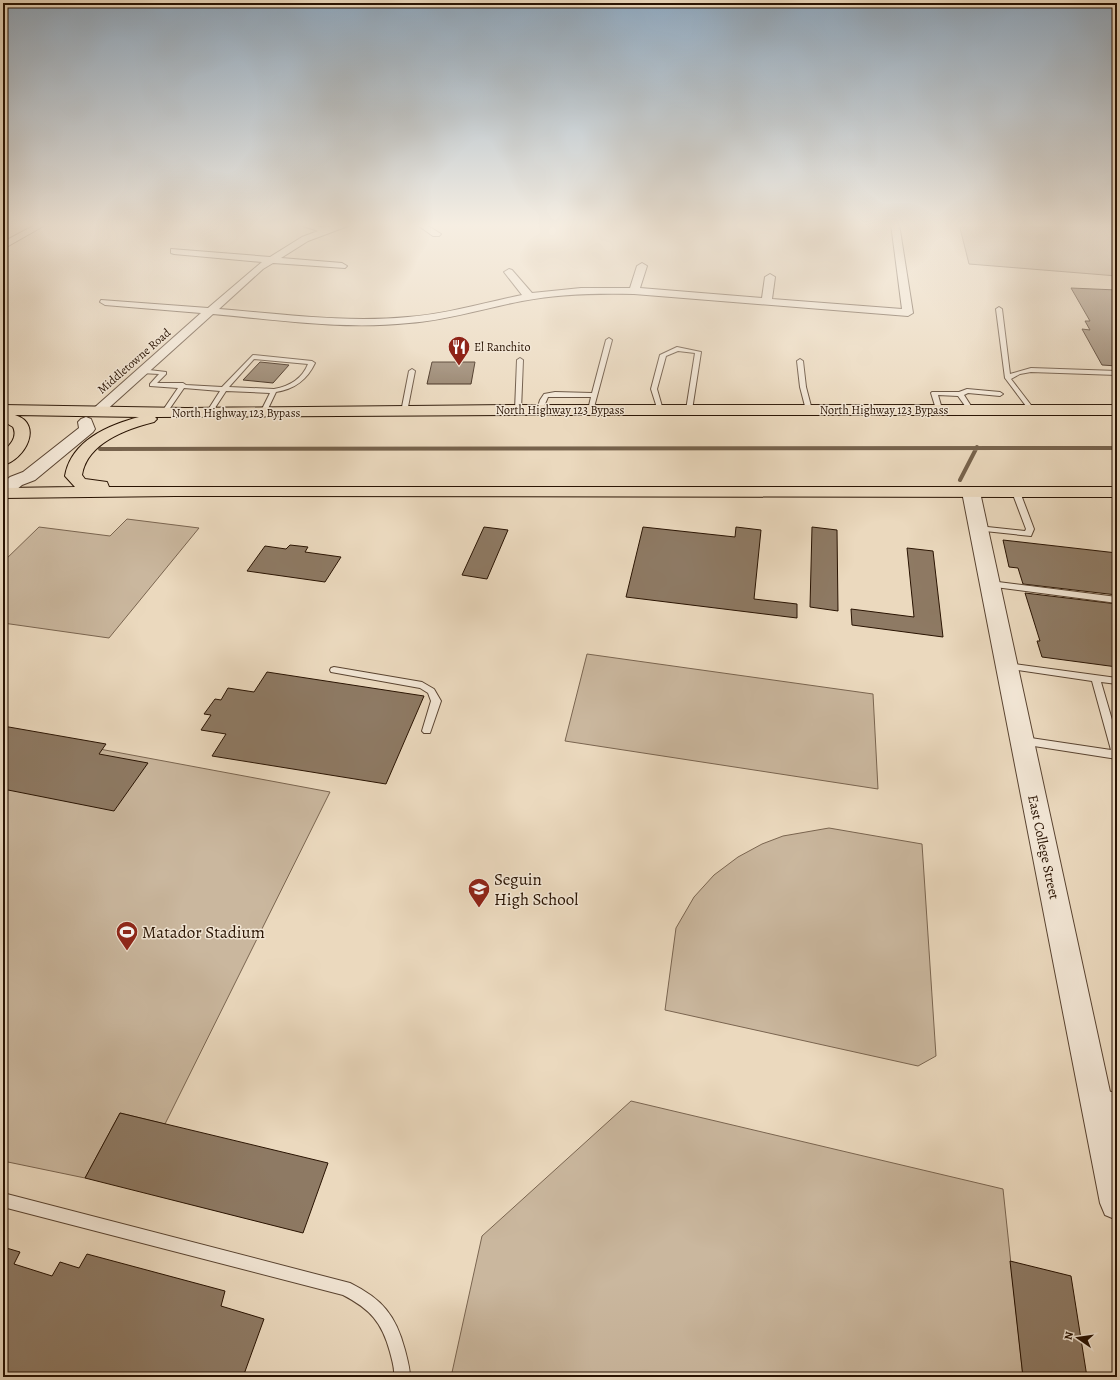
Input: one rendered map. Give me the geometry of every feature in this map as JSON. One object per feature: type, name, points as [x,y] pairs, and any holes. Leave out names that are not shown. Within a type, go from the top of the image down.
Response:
[{"type":"main road","name":"North Highway 123 Bypass","points":[[3,410],[92,417],[164,413],[518,410],[1117,410]]},
{"type":"main road","points":[[175,491],[80,483],[73,476],[72,468],[78,458],[98,439],[116,430],[147,419],[186,413]]},
{"type":"main road","points":[[3,416],[18,421],[24,428],[24,436],[17,447],[3,460]]},
{"type":"main road","points":[[7,488],[175,491],[1117,492]]},
{"type":"street","name":"Middletowne Road","points":[[92,417],[141,371],[237,288]]},
{"type":"street","points":[[522,288],[529,297]]},
{"type":"street","points":[[767,301],[769,288]]},
{"type":"street","points":[[105,302],[317,322],[443,316],[529,297],[573,291],[634,291],[908,313],[904,288]]},
{"type":"street","points":[[7,488],[29,476],[87,429],[92,417]]},
{"type":"street","name":"East College Street","points":[[971,492],[1022,741],[1106,1098],[1117,1203]]},
{"type":"lane","points":[[999,308],[1008,378],[1030,410]]},
{"type":"lane","points":[[591,410],[609,340]]},
{"type":"lane","points":[[660,410],[654,389],[663,355],[678,349],[698,352],[689,410]]},
{"type":"lane","points":[[141,371],[164,373],[152,385],[183,385],[202,388],[224,389],[274,390],[290,388],[304,377],[312,363],[253,357],[224,389],[209,413]]},
{"type":"lane","points":[[518,410],[520,360]]},
{"type":"lane","points":[[800,361],[803,387],[809,410]]},
{"type":"lane","points":[[1008,378],[1018,372],[1031,370],[1117,373]]},
{"type":"lane","points":[[404,412],[412,371]]},
{"type":"lane","points":[[164,413],[183,385]]},
{"type":"lane","points":[[263,413],[274,390]]},
{"type":"lane","points":[[939,409],[934,393],[960,394],[967,391],[1000,394]]},
{"type":"lane","points":[[960,394],[970,409]]},
{"type":"lane","points":[[540,410],[546,395],[595,395]]},
{"type":"lane","points":[[978,528],[1028,534],[1030,529],[1016,492]]},
{"type":"lane","points":[[990,584],[1117,600]]},
{"type":"lane","points":[[1006,666],[1117,681]]},
{"type":"lane","points":[[334,670],[422,684],[431,691],[436,701],[427,731]]},
{"type":"lane","points":[[1022,741],[1117,755],[1096,678]]},
{"type":"lane","points":[[3,1200],[345,1288],[367,1299],[381,1313],[394,1337],[402,1377]]},
{"type":"shaded area","points":[[127,519],[199,528],[109,638],[3,623],[3,562],[39,527],[110,536]]},
{"type":"shaded area","points":[[587,654],[873,694],[878,789],[565,741]]},
{"type":"shaded area","name":"Matador Stadium","points":[[3,731],[330,792],[165,1124],[120,1113],[85,1178],[3,1161]]},
{"type":"shaded area","points":[[829,828],[922,844],[936,1056],[918,1066],[665,1010],[676,928],[694,897],[714,875],[738,857],[762,844],[783,836]]},
{"type":"shaded area","points":[[631,1101],[1003,1189],[1023,1377],[451,1377],[482,1236]]},
{"type":"building","points":[[1071,288],[1117,290],[1117,366],[1102,365],[1082,329],[1090,330],[1085,321],[1090,321]]},
{"type":"building","points":[[260,362],[289,365],[273,383],[243,380]]},
{"type":"building","name":"El Ranchito","points":[[432,362],[475,362],[471,384],[427,384]]},
{"type":"building","points":[[484,527],[508,530],[487,579],[462,575]]},
{"type":"building","points":[[643,527],[735,537],[736,527],[761,530],[754,599],[797,604],[797,618],[626,597]]},
{"type":"building","points":[[812,527],[837,530],[838,611],[810,607]]},
{"type":"building","points":[[1003,540],[1117,553],[1117,595],[1023,584],[1018,568],[1009,567]]},
{"type":"building","points":[[290,545],[308,547],[305,552],[341,557],[325,582],[247,571],[265,546],[286,549]]},
{"type":"building","points":[[907,548],[933,551],[943,637],[852,625],[851,609],[914,617]]},
{"type":"building","points":[[1025,593],[1117,604],[1117,667],[1042,657],[1037,641],[1040,641]]},
{"type":"building","points":[[267,672],[424,696],[386,784],[212,756],[226,734],[201,730],[211,715],[204,714],[215,699],[221,700],[228,688],[254,692]]},
{"type":"building","points":[[3,726],[106,744],[99,754],[148,763],[114,811],[3,789]]},
{"type":"building","points":[[120,1113],[328,1163],[303,1233],[85,1178]]},
{"type":"building","points":[[3,1247],[20,1252],[14,1264],[52,1276],[60,1262],[79,1268],[87,1254],[225,1291],[221,1306],[264,1319],[243,1377],[3,1377]]},
{"type":"building","points":[[1010,1261],[1071,1276],[1087,1377],[1023,1377]]},
{"type":"waterway","points":[[100,449],[976,448]]},
{"type":"waterway","points":[[960,480],[976,448]]},
{"type":"waterway","points":[[976,448],[1117,448]]},
{"type":"place","name":"El Ranchito","points":[[459,366]]},
{"type":"place","name":"Seguin High School","points":[[479,908]]},
{"type":"place","name":"Matador Stadium","points":[[127,952]]}]
